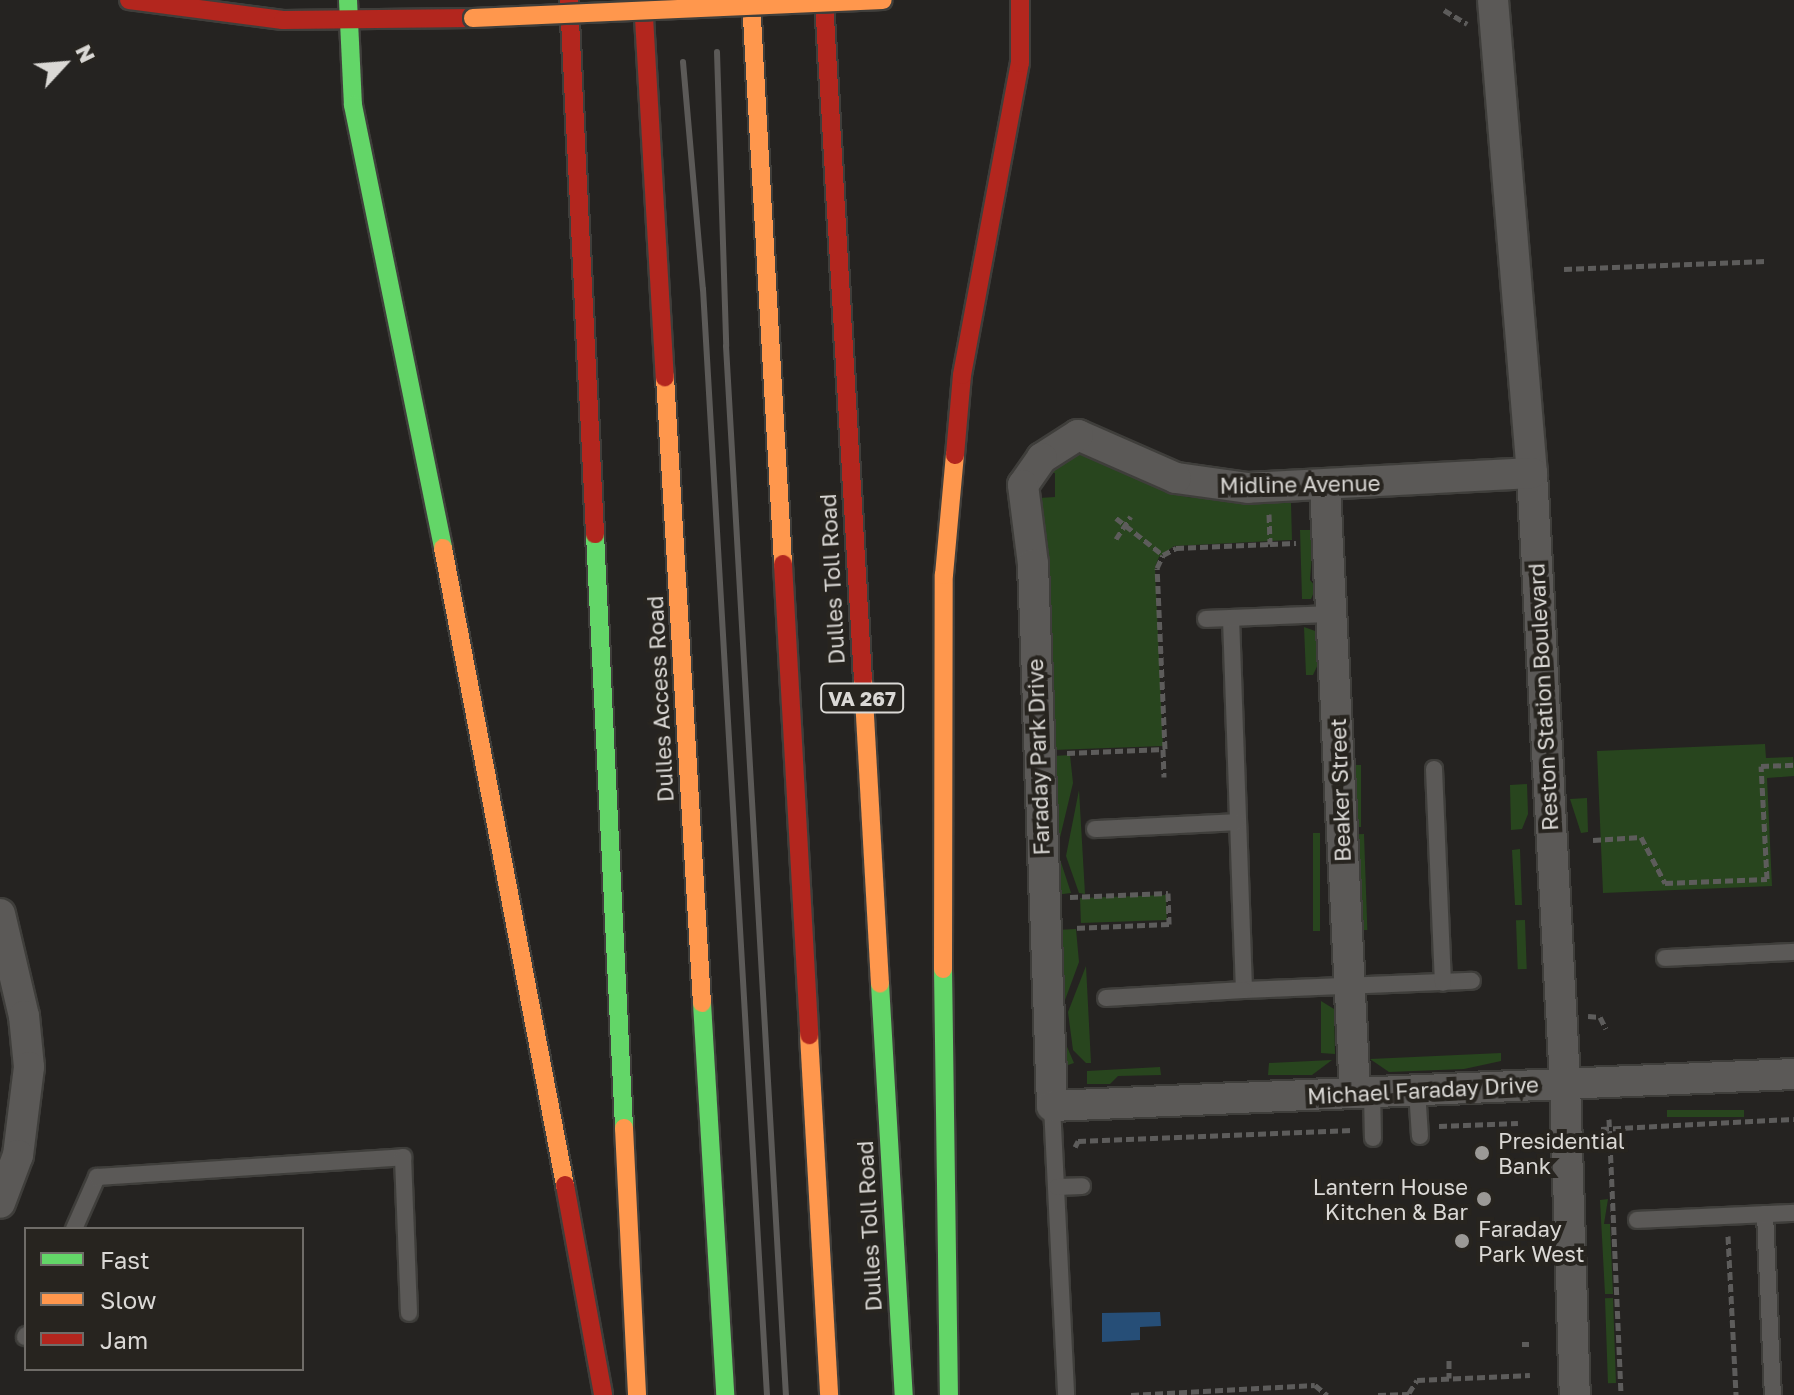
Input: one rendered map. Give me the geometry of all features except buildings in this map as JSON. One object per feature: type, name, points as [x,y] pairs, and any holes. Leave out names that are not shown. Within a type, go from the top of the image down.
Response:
[{"type":"main road","points":[[129,0],[195,11],[347,22],[883,0]]},
{"type":"main road","points":[[348,0],[353,105],[496,806],[603,1395]]},
{"type":"main road","points":[[569,0],[637,1395]]},
{"type":"main road","name":"Dulles Access Road","points":[[643,0],[725,1395]]},
{"type":"main road","points":[[751,0],[829,1395]]},
{"type":"main road","name":"Dulles Toll Road","points":[[824,0],[904,1395]]},
{"type":"main road","points":[[1001,0],[1027,0]]},
{"type":"main road","points":[[949,1395],[941,777],[944,575],[962,375],[1020,63],[1020,0]]},
{"type":"street","name":"Reston Station Boulevard","points":[[1493,0],[1532,473],[1565,1083],[1575,1395]]},
{"type":"street","name":"Midline Avenue","points":[[1078,435],[1132,463],[1210,486],[1325,487],[1532,473]]},
{"type":"street","name":"Faraday Park Drive","points":[[1052,1106],[1033,564],[1023,485],[1042,458],[1078,435]]},
{"type":"street","name":"Beaker Street","points":[[1325,487],[1348,985],[1363,1092]]},
{"type":"street","points":[[0,914],[24,1016],[29,1067],[18,1155],[0,1203]]},
{"type":"street","name":"Michael Faraday Drive","points":[[1052,1106],[1794,1074]]},
{"type":"lane","points":[[1206,619],[1332,614]]},
{"type":"lane","points":[[1231,618],[1244,990]]},
{"type":"lane","points":[[1434,769],[1443,983]]},
{"type":"lane","points":[[1095,829],[1237,822]]},
{"type":"lane","points":[[1665,958],[1794,952]]},
{"type":"lane","points":[[1106,998],[1472,981]]},
{"type":"lane","points":[[1417,1090],[1420,1132]]},
{"type":"lane","points":[[1363,1092],[1373,1134]]},
{"type":"lane","points":[[1052,1106],[1071,1186],[1066,1395]]},
{"type":"lane","points":[[75,1227],[97,1177],[403,1157],[409,1313]]},
{"type":"lane","points":[[1637,1220],[1794,1213]]},
{"type":"lane","points":[[1765,1214],[1773,1395]]},
{"type":"path","points":[[1564,269],[1766,261]]},
{"type":"path","points":[[1269,514],[1270,544]]},
{"type":"path","points":[[1116,539],[1131,516]]},
{"type":"path","points":[[1116,518],[1163,555]]},
{"type":"path","points":[[1164,777],[1157,568],[1163,555],[1176,548],[1296,543]]},
{"type":"path","points":[[1039,754],[1163,749]]},
{"type":"path","points":[[1593,840],[1641,837],[1665,883],[1767,879],[1761,766],[1794,765]]},
{"type":"path","points":[[1043,899],[1168,893],[1169,924],[1044,929]]},
{"type":"path","points":[[1583,1015],[1600,1017],[1606,1029]]},
{"type":"path","points":[[1609,1119],[1621,1395]]},
{"type":"path","points":[[1601,1129],[1794,1119]]},
{"type":"path","points":[[1420,1132],[1518,1123]]},
{"type":"path","points":[[1071,1186],[1078,1141],[1373,1134]]},
{"type":"path","points":[[1717,1233],[1728,1232],[1736,1395]]},
{"type":"path","points":[[1449,1360],[1449,1378]]},
{"type":"path","points":[[1378,1395],[1409,1394],[1417,1380],[1530,1375]]},
{"type":"path","points":[[1131,1395],[1315,1385],[1327,1395]]},
{"type":"green space","points":[[1079,454],[1186,497],[1291,503],[1292,540],[1174,546],[1159,557],[1155,567],[1163,746],[1053,750],[1047,538],[1039,498],[1055,497],[1055,473],[1046,472]]},
{"type":"green space","points":[[1300,530],[1314,530],[1310,580],[1316,587],[1311,599],[1302,599]]},
{"type":"green space","points":[[1304,627],[1318,632],[1320,660],[1313,675],[1306,675]]},
{"type":"green space","points":[[1765,744],[1766,758],[1793,757],[1794,766],[1794,776],[1767,778],[1772,886],[1603,893],[1597,751]]},
{"type":"green space","points":[[1070,755],[1073,783],[1057,850],[1071,893],[1055,895],[1053,756]]},
{"type":"green space","points":[[1353,765],[1361,765],[1361,827],[1353,827]]},
{"type":"green space","points":[[1527,784],[1528,814],[1522,829],[1511,830],[1510,785]]},
{"type":"green space","points":[[1079,790],[1085,894],[1079,893],[1066,856]]},
{"type":"green space","points":[[1587,798],[1588,832],[1581,833],[1570,799]]},
{"type":"green space","points":[[1313,833],[1320,833],[1320,931],[1313,931]]},
{"type":"green space","points":[[1356,834],[1364,834],[1367,930],[1359,930]]},
{"type":"green space","points":[[1520,849],[1522,905],[1515,905],[1512,850]]},
{"type":"green space","points":[[1166,895],[1167,920],[1081,923],[1080,898]]},
{"type":"green space","points":[[1516,920],[1525,920],[1527,969],[1518,969]]},
{"type":"green space","points":[[1076,929],[1079,962],[1061,1011],[1062,1035],[1074,1063],[1062,1067],[1056,930]]},
{"type":"green space","points":[[1086,966],[1091,1063],[1086,1063],[1073,1050],[1068,1012]]},
{"type":"green space","points":[[1321,1001],[1334,1009],[1335,1054],[1321,1053]]},
{"type":"green space","points":[[1501,1053],[1501,1061],[1464,1069],[1389,1072],[1370,1059]]},
{"type":"green space","points":[[1332,1060],[1312,1075],[1268,1075],[1269,1063]]},
{"type":"green space","points":[[1160,1067],[1161,1075],[1118,1076],[1110,1084],[1087,1084],[1087,1071]]},
{"type":"green space","points":[[1667,1110],[1744,1110],[1744,1117],[1667,1117]]},
{"type":"green space","points":[[1608,1199],[1604,1224],[1610,1224],[1613,1294],[1605,1294],[1600,1200]]},
{"type":"green space","points":[[1605,1298],[1613,1298],[1616,1383],[1608,1383]]},
{"type":"water","points":[[1160,1312],[1161,1326],[1140,1327],[1140,1340],[1102,1342],[1102,1313]]},
{"type":"railway","points":[[717,52],[726,346],[786,1395]]},
{"type":"railway","points":[[683,62],[703,289],[767,1395]]},
{"type":"traffic: fast","points":[[348,0],[353,105],[443,548]]},
{"type":"traffic: fast","points":[[595,534],[624,1128]]},
{"type":"traffic: fast","points":[[943,969],[949,1395]]},
{"type":"traffic: fast","points":[[880,984],[904,1395]]},
{"type":"traffic: fast","points":[[702,1003],[725,1395]]},
{"type":"traffic: slow","points":[[751,0],[783,564]]},
{"type":"traffic: slow","points":[[473,18],[883,0]]},
{"type":"traffic: slow","points":[[665,377],[702,1003]]},
{"type":"traffic: slow","points":[[943,969],[944,575],[955,455]]},
{"type":"traffic: slow","points":[[443,548],[565,1185]]},
{"type":"traffic: slow","points":[[863,680],[880,984]]},
{"type":"traffic: slow","points":[[809,1035],[829,1395]]},
{"type":"traffic: slow","points":[[624,1128],[637,1395]]},
{"type":"traffic: jam","points":[[129,0],[283,20],[473,18]]},
{"type":"traffic: jam","points":[[569,0],[595,534]]},
{"type":"traffic: jam","points":[[643,0],[665,377]]},
{"type":"traffic: jam","points":[[824,0],[863,680]]},
{"type":"traffic: jam","points":[[955,455],[962,375],[1020,63],[1020,0]]},
{"type":"traffic: jam","points":[[783,564],[809,1035]]},
{"type":"traffic: jam","points":[[565,1185],[603,1395]]},
{"type":"place","name":"Presidential Bank","points":[[1482,1153]]},
{"type":"place","name":"Lantern House Kitchen & Bar","points":[[1484,1199]]},
{"type":"place","name":"Faraday Park West","points":[[1462,1241]]}]
